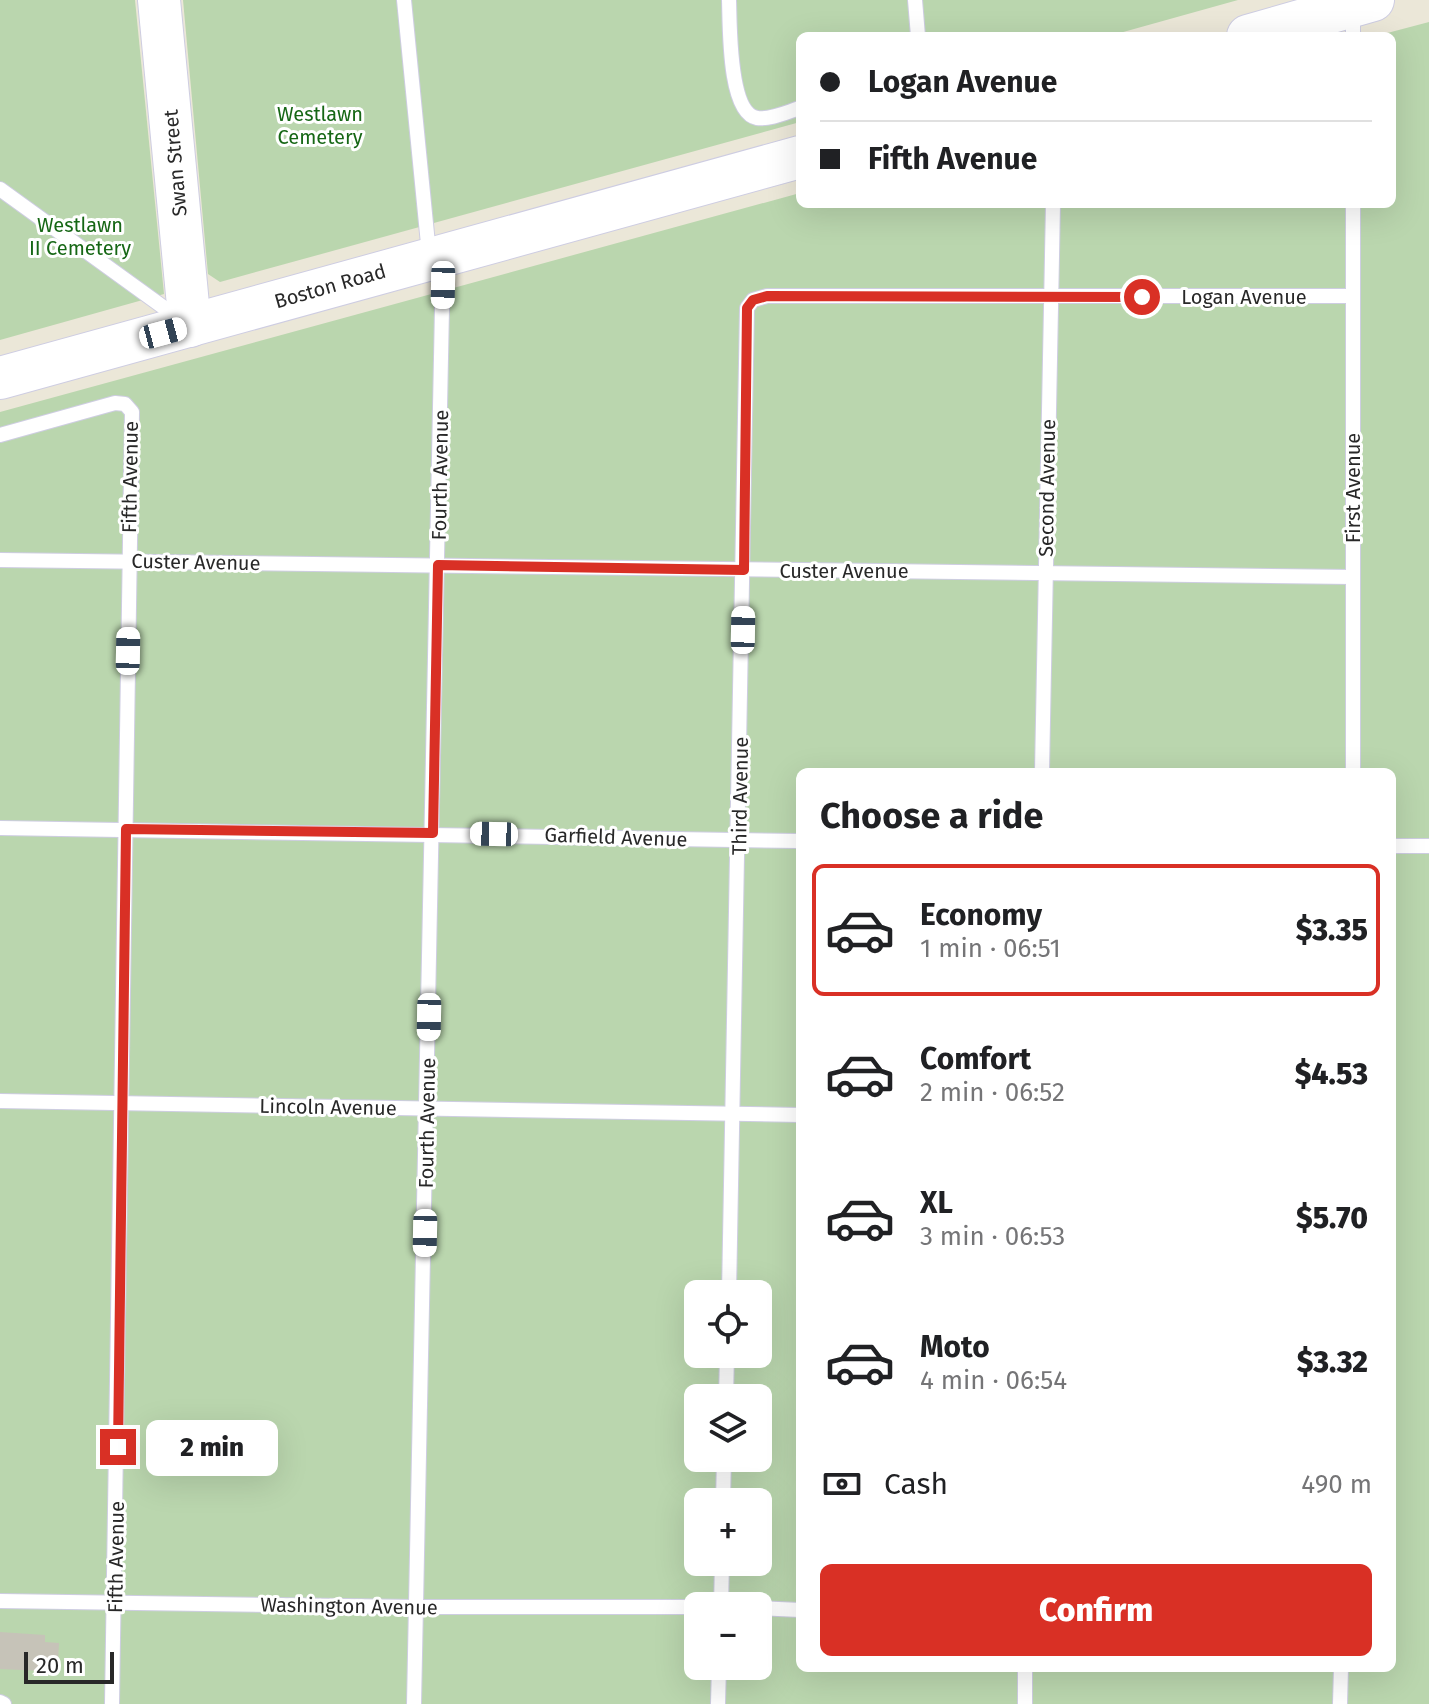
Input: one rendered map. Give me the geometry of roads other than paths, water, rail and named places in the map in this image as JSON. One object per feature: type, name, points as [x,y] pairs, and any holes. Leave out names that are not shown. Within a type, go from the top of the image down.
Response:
[{"type":"street","name":"Swan Street","points":[[159,0],[190,326]]},
{"type":"street","points":[[1264,32],[1351,11]]},
{"type":"street","name":"Boston Road","points":[[0,378],[796,158]]},
{"type":"lane","name":"Fourth Avenue","points":[[404,0],[437,256],[438,565],[414,1704]]},
{"type":"lane","points":[[729,0],[735,87],[743,110],[753,118],[796,109]]},
{"type":"lane","points":[[915,0],[918,32]]},
{"type":"lane","points":[[0,189],[190,326]]},
{"type":"lane","name":"Second Avenue","points":[[1042,768],[1053,208]]},
{"type":"lane","name":"First Avenue","points":[[1353,208],[1353,768]]},
{"type":"lane","name":"Logan Avenue","points":[[753,300],[767,296],[1352,296]]},
{"type":"lane","name":"Third Avenue","points":[[729,1280],[747,308],[753,300]]},
{"type":"lane","name":"Fifth Avenue","points":[[0,435],[115,403],[125,404],[132,412],[116,1603],[112,1704]]},
{"type":"lane","name":"Custer Avenue","points":[[0,560],[1353,577]]},
{"type":"lane","name":"Garfield Avenue","points":[[0,828],[796,841]]},
{"type":"lane","points":[[1396,846],[1429,846]]},
{"type":"lane","name":"Lincoln Avenue","points":[[0,1101],[796,1115]]},
{"type":"lane","name":"Washington Avenue","points":[[0,1601],[684,1607]]},
{"type":"lane","points":[[772,1609],[796,1610]]},
{"type":"lane","points":[[1025,1672],[1025,1704]]},
{"type":"lane","points":[[1340,1704],[1341,1672]]},
{"type":"lane","points":[[718,1704],[719,1680]]},
{"type":"park label","name":"Westlawn Cemetery","points":[[320,126]]},
{"type":"park label","name":"Westlawn II Cemetery","points":[[80,236]]}]
